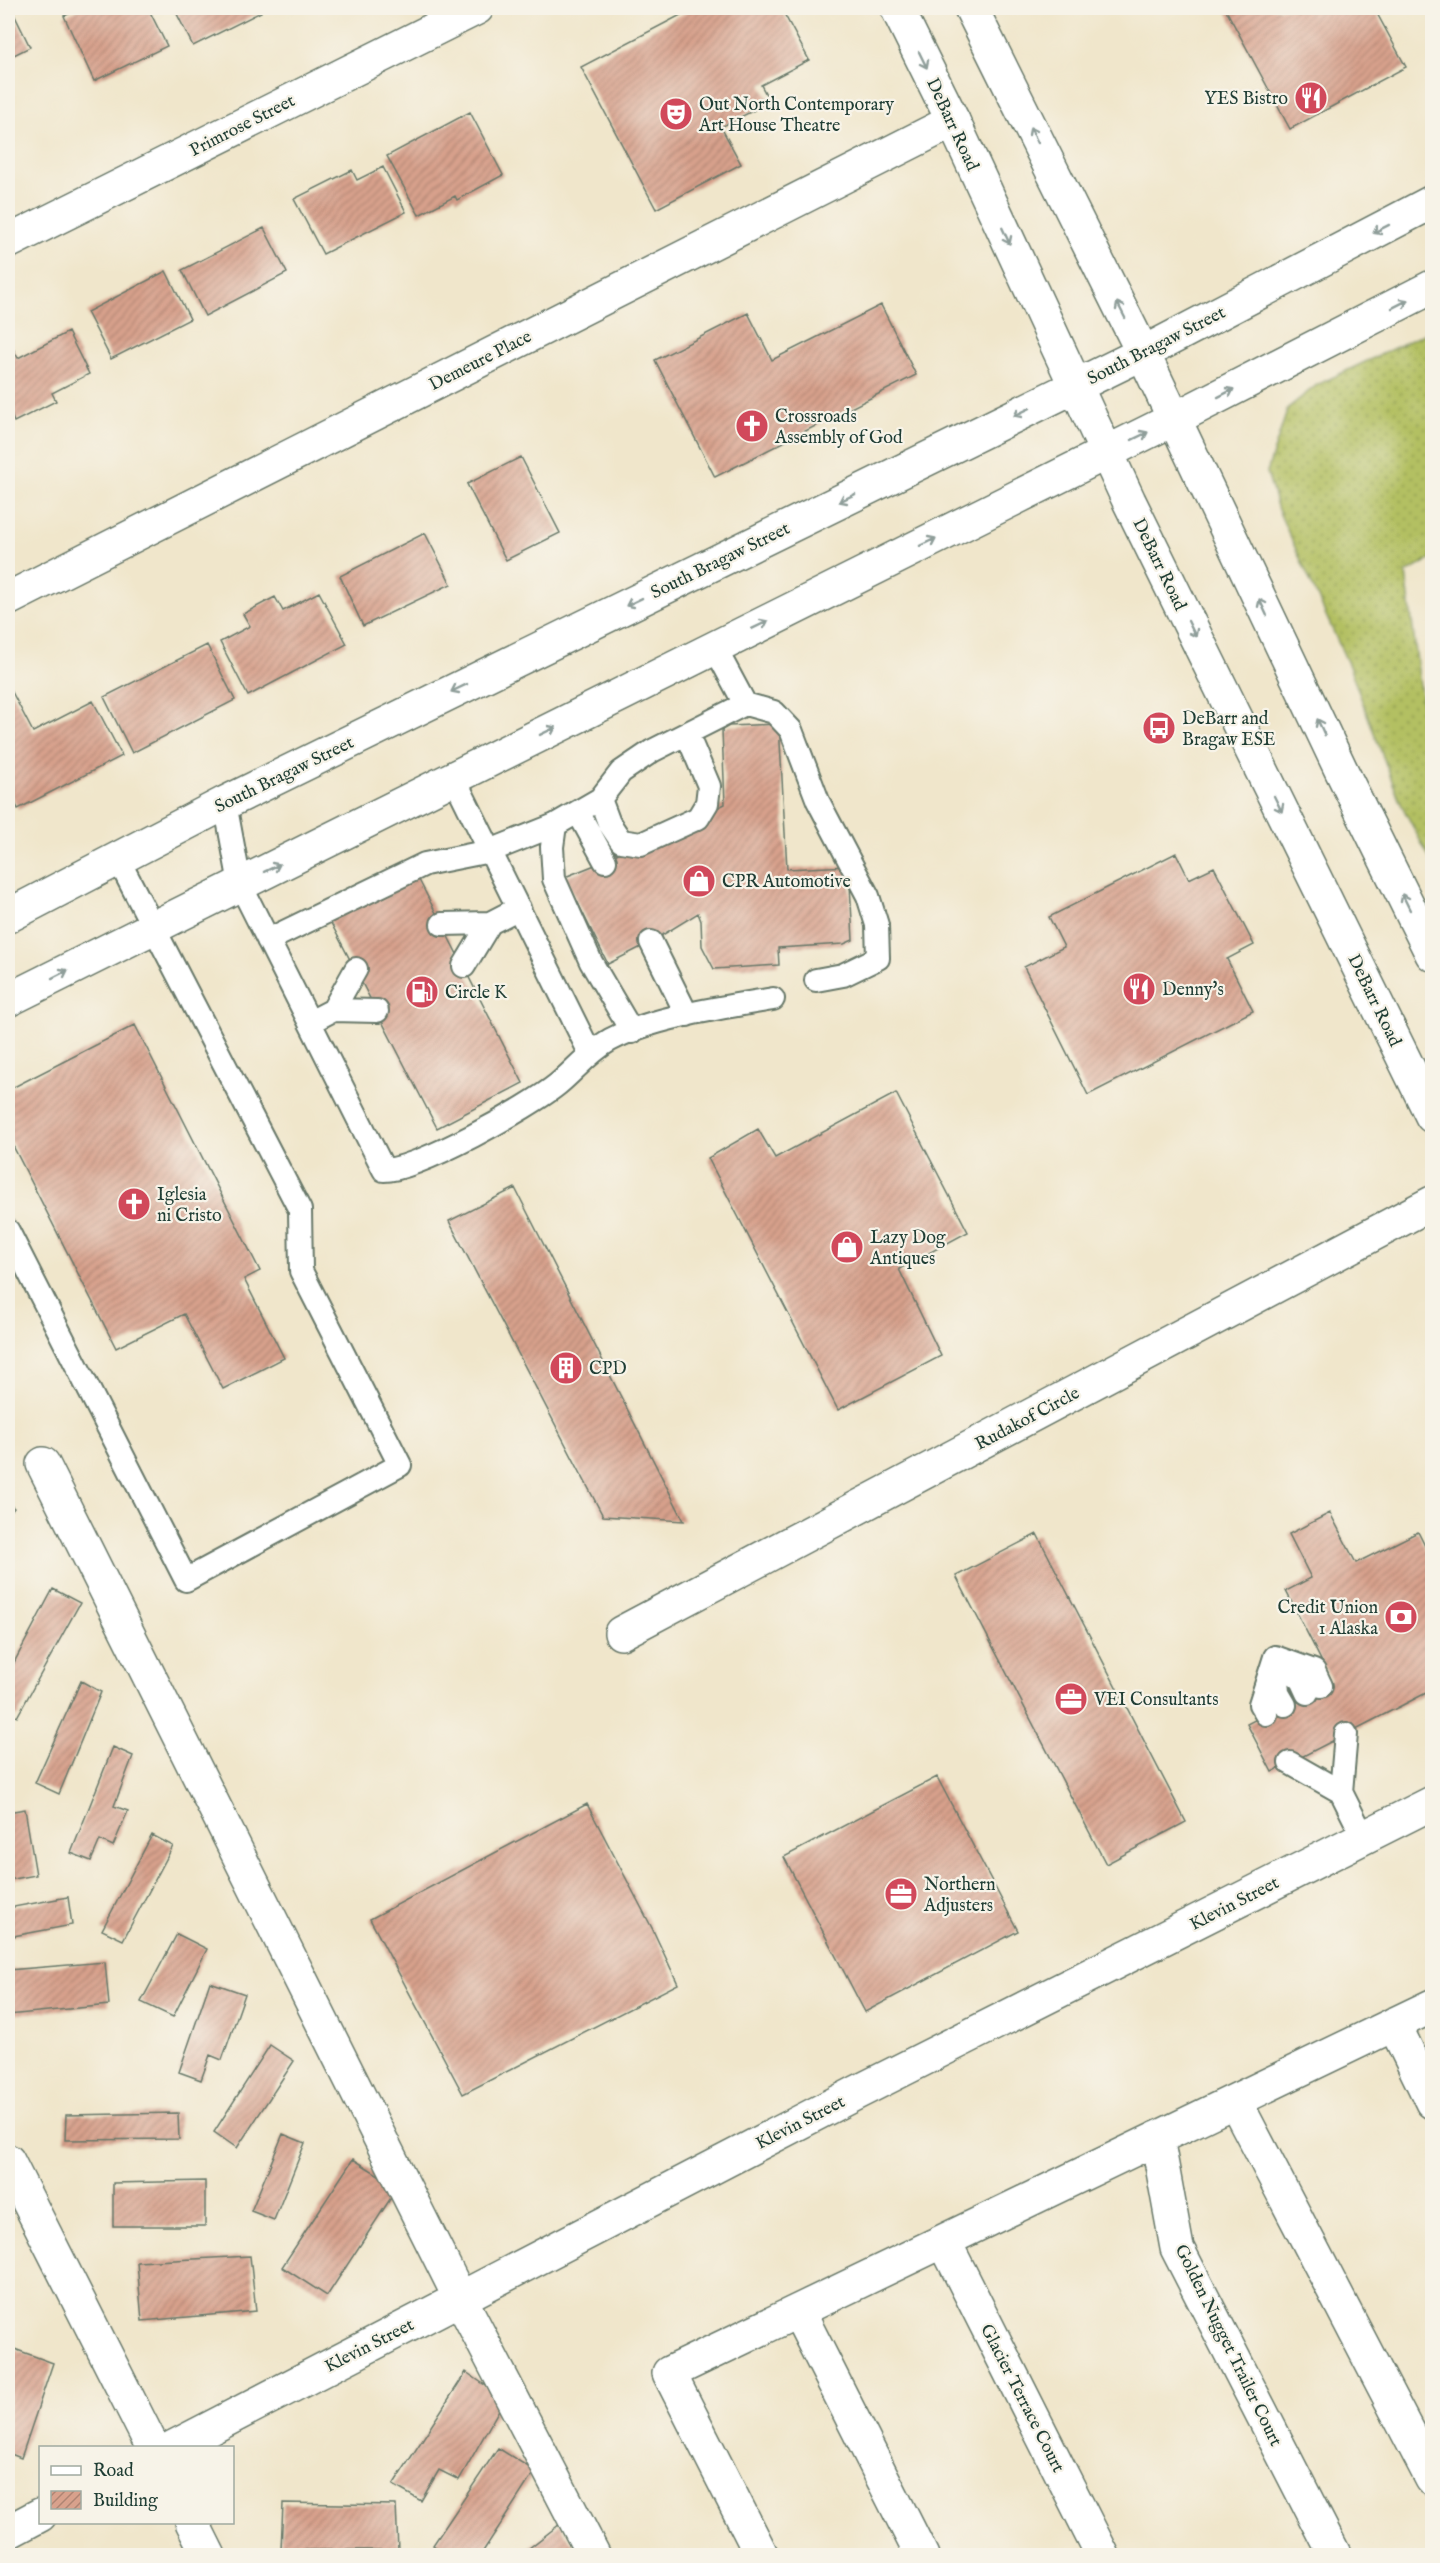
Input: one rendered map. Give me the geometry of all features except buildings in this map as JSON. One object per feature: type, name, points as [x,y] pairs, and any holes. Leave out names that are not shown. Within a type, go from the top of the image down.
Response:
[{"type":"street","name":"Primrose Street","points":[[8,242],[477,8]]},
{"type":"street","name":"DeBarr Road","points":[[897,8],[953,121],[1106,453],[1432,1116]]},
{"type":"street","points":[[970,8],[1143,353],[1341,770],[1432,954]]},
{"type":"street","name":"Demeure Place","points":[[8,599],[953,121]]},
{"type":"street","name":"South Bragaw Street","points":[[8,916],[225,803],[1143,353],[1432,202]]},
{"type":"street","points":[[8,1000],[1174,419],[1432,287]]},
{"type":"street","name":"Rudakof Circle","points":[[621,1633],[1432,1203]]},
{"type":"street","points":[[43,1464],[460,2298],[594,2556]]},
{"type":"street","name":"Klevin Street","points":[[176,2446],[858,2092],[1432,1803]]},
{"type":"street","points":[[762,2556],[669,2373],[1432,2006]]},
{"type":"street","points":[[1394,2024],[1432,2102]]},
{"type":"street","points":[[1234,2101],[1432,2480]]},
{"type":"street","name":"Golden Nugget Trailer Court","points":[[1157,2139],[1177,2248],[1335,2556]]},
{"type":"street","points":[[8,2160],[152,2446]]},
{"type":"street","name":"Glacier Terrace Court","points":[[944,2241],[1102,2556]]},
{"type":"street","points":[[798,2311],[922,2556]]},
{"type":"street","points":[[8,2532],[39,2516]]},
{"type":"street","points":[[193,2524],[209,2556]]},
{"type":"lane","points":[[715,648],[744,704]]},
{"type":"lane","points":[[268,940],[425,864],[490,851],[555,825],[600,799],[621,772],[652,751],[744,704],[774,712],[790,730],[818,801],[868,896],[877,925],[878,958],[843,975],[816,980]]},
{"type":"lane","points":[[600,799],[609,823],[621,841],[641,844],[699,818],[707,803],[709,786],[687,734]]},
{"type":"lane","points":[[454,778],[590,1053]]},
{"type":"lane","points":[[225,803],[240,884],[384,1170],[396,1170],[427,1158],[521,1110],[558,1084],[590,1053],[612,1039],[687,1015],[773,999]]},
{"type":"lane","points":[[578,812],[605,861]]},
{"type":"lane","points":[[555,825],[552,847],[554,879],[591,962],[632,1032]]},
{"type":"lane","points":[[8,1231],[186,1580],[400,1465],[302,1271],[300,1210],[118,859]]},
{"type":"lane","points":[[442,924],[490,923],[519,908]]},
{"type":"lane","points":[[464,966],[490,923]]},
{"type":"lane","points":[[651,942],[687,1015]]},
{"type":"lane","points":[[333,1010],[356,969]]},
{"type":"lane","points":[[310,1022],[333,1010],[377,1011]]},
{"type":"lane","points":[[1275,1710],[1260,1704],[1275,1657],[1300,1680],[1314,1689]]},
{"type":"lane","points":[[1338,1738],[1341,1792],[1364,1838]]},
{"type":"lane","points":[[1299,1758],[1341,1792]]},
{"type":"green space","points":[[1432,330],[1432,558],[1406,573],[1428,750],[1432,751],[1432,863],[1400,802],[1349,666],[1278,510],[1267,472],[1288,408],[1317,385]]},
{"type":"place","name":"YES Bistro","points":[[1311,98]]},
{"type":"place","name":"Out North Contemporary Art House Theatre","points":[[676,114]]},
{"type":"place","name":"Crossroads Assembly of God","points":[[752,426]]},
{"type":"place","name":"DeBarr and Bragaw ESE","points":[[1159,728]]},
{"type":"place","name":"CPR Automotive","points":[[699,881]]},
{"type":"place","name":"Denny's","points":[[1139,989]]},
{"type":"place","name":"Circle K","points":[[422,992]]},
{"type":"place","name":"Iglesia ni Cristo","points":[[134,1204]]},
{"type":"place","name":"Lazy Dog Antiques","points":[[847,1247]]},
{"type":"place","name":"CPD","points":[[566,1368]]},
{"type":"place","name":"Credit Union 1 Alaska","points":[[1401,1617]]},
{"type":"place","name":"VEI Consultants","points":[[1071,1699]]},
{"type":"place","name":"Northern Adjusters","points":[[901,1894]]}]
